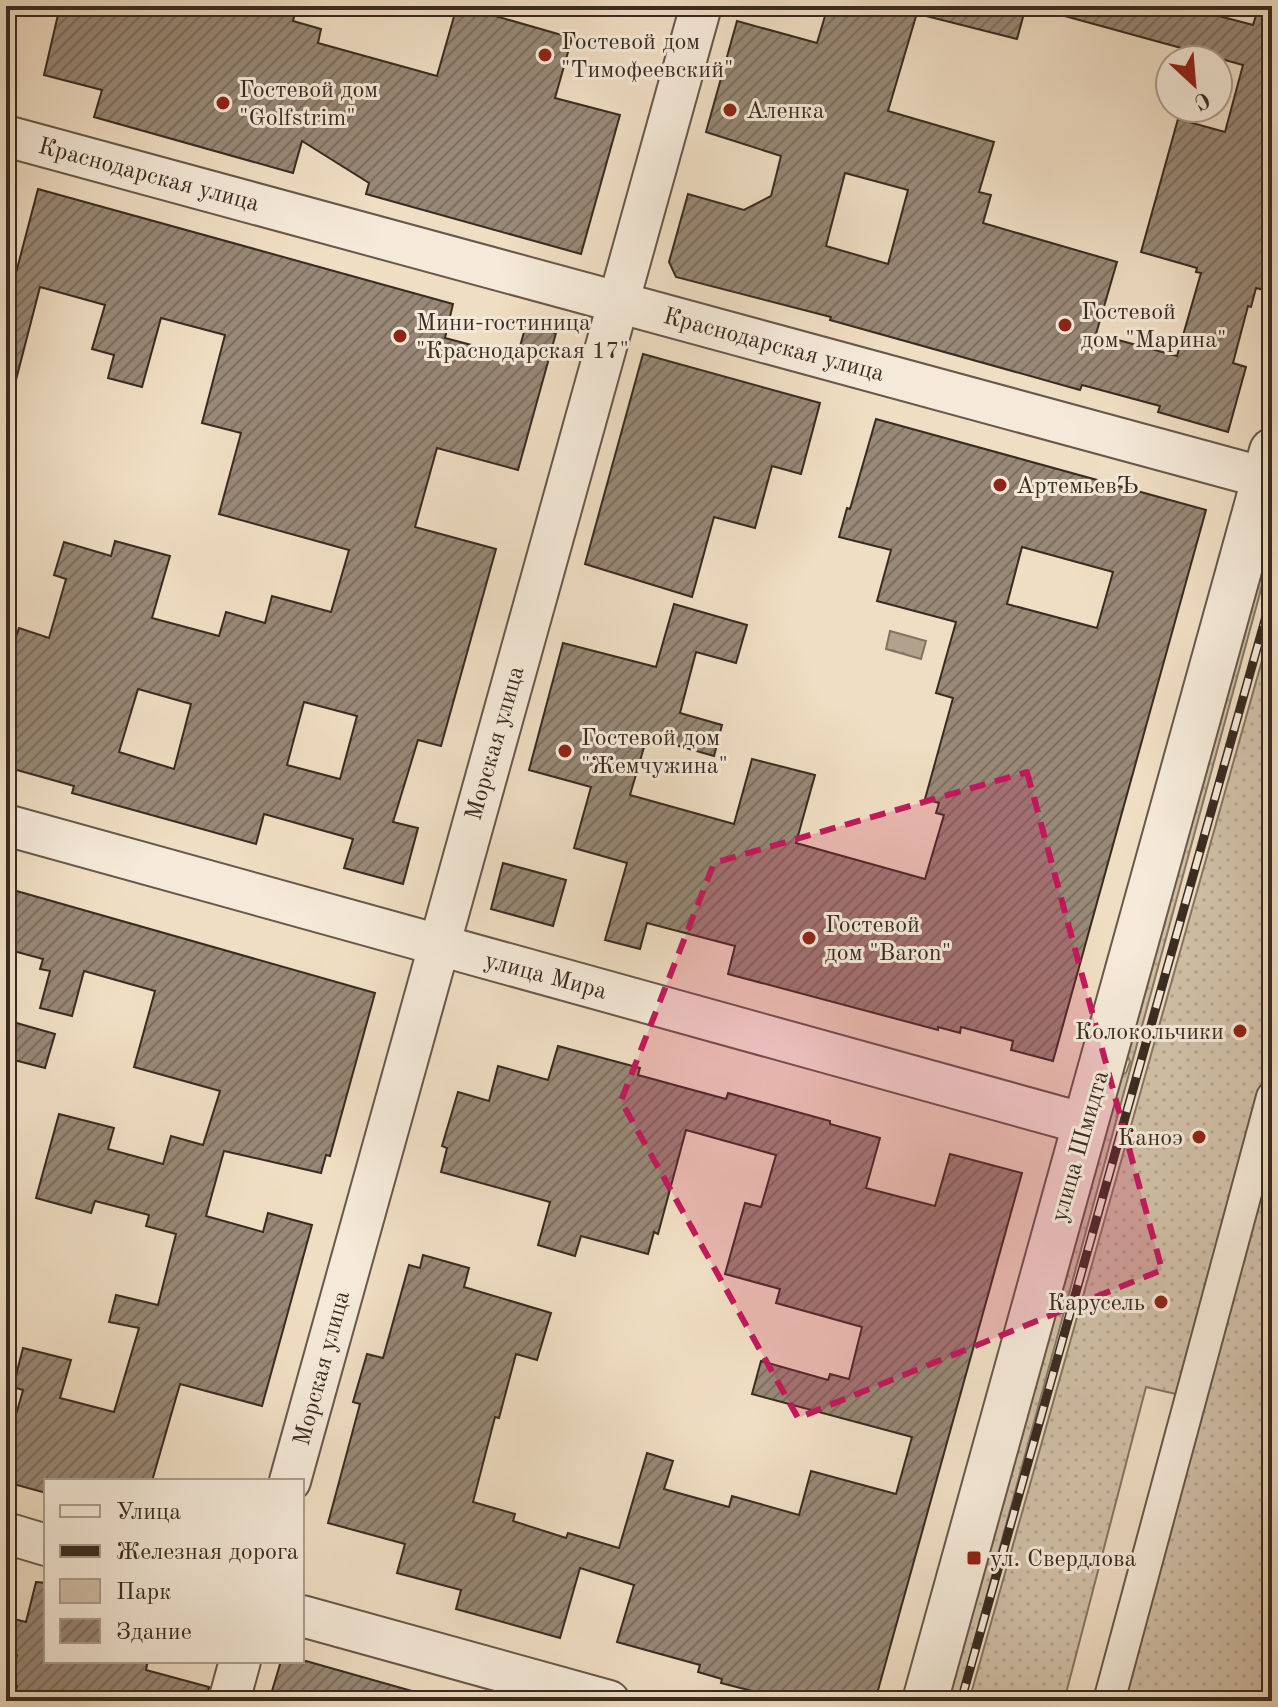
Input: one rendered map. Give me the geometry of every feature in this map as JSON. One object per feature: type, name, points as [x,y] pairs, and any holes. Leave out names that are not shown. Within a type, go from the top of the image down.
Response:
[{"type":"street","name":"Морская улица","points":[[291,1479],[701,6]]},
{"type":"street","name":"Краснодарская улица","points":[[6,136],[618,302],[1268,464]]},
{"type":"street","name":"улица Шмидта","points":[[925,1701],[1268,464]]},
{"type":"street","name":"улица Мира","points":[[6,825],[1085,1124]]},
{"type":"street","points":[[1109,1701],[1272,1097]]},
{"type":"street","points":[[6,1533],[44,1544]]},
{"type":"street","points":[[304,1617],[609,1701]]},
{"type":"street","points":[[229,1701],[239,1663]]},
{"type":"highlighted area","points":[[1027,772],[1162,1270],[798,1418],[621,1101],[714,863]]},
{"type":"green space","points":[[1272,549],[958,1701],[946,1701],[1120,1075],[1126,1073],[1130,1062],[1127,1054],[1264,554]]},
{"type":"green space","points":[[1272,625],[1272,1058],[1176,1394],[1146,1387],[1064,1701],[969,1701]]},
{"type":"green space","points":[[1272,1152],[1272,1701],[1122,1701]]},
{"type":"water","points":[[890,631],[926,641],[921,659],[886,649]]},
{"type":"building","points":[[60,6],[297,6],[293,21],[321,29],[318,43],[437,76],[457,6],[495,6],[492,15],[572,38],[555,98],[620,115],[581,254],[366,194],[369,183],[302,141],[293,173],[94,117],[102,90],[44,75]]},
{"type":"building","points":[[828,6],[919,6],[888,111],[994,142],[979,192],[991,195],[983,223],[1117,262],[1096,334],[1177,356],[1201,273],[1196,272],[1197,268],[1141,252],[1177,124],[1196,124],[1225,132],[1227,124],[1234,124],[1234,98],[1243,65],[1234,63],[1234,44],[1167,44],[1061,15],[1062,6],[1222,6],[1219,16],[1253,25],[1259,6],[1272,6],[1272,274],[1267,291],[1256,288],[1251,307],[1248,306],[1233,363],[1246,367],[1228,432],[1158,412],[1160,406],[1082,385],[1080,390],[830,320],[831,317],[676,277],[669,262],[688,194],[744,210],[771,196],[781,156],[706,132],[737,21],[817,43]],"holes":[[[845,173],[908,190],[888,264],[826,246]]]},
{"type":"building","points":[[927,6],[1026,6],[1017,39],[926,16]]},
{"type":"building","points":[[38,189],[453,304],[445,338],[517,357],[526,325],[556,333],[518,470],[437,448],[415,527],[496,549],[441,746],[418,740],[393,822],[418,828],[403,884],[344,868],[353,839],[264,814],[256,844],[72,793],[74,786],[6,767],[6,668],[19,628],[49,638],[66,579],[54,575],[64,542],[111,556],[115,541],[170,556],[152,618],[219,636],[226,612],[265,623],[272,596],[331,612],[349,550],[219,514],[241,433],[202,423],[225,335],[161,318],[142,387],[108,378],[114,355],[92,349],[105,305],[40,287],[16,380],[6,379],[6,311]],"holes":[[[138,689],[191,704],[174,769],[119,752]],[[304,702],[357,716],[340,779],[287,765]]]},
{"type":"building","points":[[643,354],[820,403],[801,474],[772,466],[755,528],[714,517],[692,597],[585,564]]},
{"type":"building","points":[[876,419],[1206,510],[1053,1061],[1011,1050],[1013,1041],[961,1027],[960,1033],[938,1027],[938,1030],[728,974],[735,946],[647,923],[640,949],[605,940],[627,863],[574,848],[591,787],[529,770],[563,643],[656,667],[674,604],[747,625],[736,663],[696,652],[680,713],[722,725],[714,756],[647,737],[630,795],[734,824],[752,759],[815,775],[796,843],[925,879],[944,815],[936,813],[939,803],[925,799],[953,698],[936,693],[956,622],[877,601],[891,550],[839,537],[847,508],[850,509]],"holes":[[[1022,547],[1113,572],[1097,628],[1007,604]]]},
{"type":"building","points":[[503,863],[566,880],[553,926],[491,909]]},
{"type":"building","points":[[6,888],[375,993],[330,1156],[326,1155],[321,1173],[224,1151],[206,1216],[263,1232],[268,1213],[312,1225],[262,1406],[180,1384],[153,1479],[44,1479],[44,1492],[6,1482],[6,1450],[23,1390],[13,1387],[23,1348],[71,1360],[60,1398],[114,1412],[139,1328],[109,1322],[116,1295],[158,1305],[176,1234],[146,1226],[149,1215],[95,1201],[91,1213],[36,1198],[59,1114],[114,1128],[108,1149],[163,1164],[171,1136],[203,1145],[220,1091],[134,1067],[155,991],[84,971],[72,1016],[40,1008],[50,971],[40,969],[43,959],[6,949]]},
{"type":"building","points":[[6,1020],[55,1034],[45,1068],[6,1058]]},
{"type":"building","points":[[558,1046],[640,1068],[638,1075],[726,1099],[728,1093],[880,1138],[866,1188],[935,1206],[950,1154],[1022,1173],[875,1701],[794,1701],[721,1683],[722,1679],[698,1672],[700,1665],[617,1642],[634,1585],[580,1568],[560,1638],[456,1609],[461,1590],[397,1573],[405,1544],[328,1523],[360,1404],[353,1402],[367,1354],[383,1358],[409,1265],[420,1268],[423,1255],[469,1268],[464,1287],[551,1313],[537,1360],[516,1354],[499,1418],[495,1417],[473,1502],[515,1514],[513,1521],[566,1538],[568,1533],[619,1548],[647,1453],[673,1461],[664,1489],[729,1507],[732,1496],[799,1515],[811,1471],[896,1494],[912,1437],[752,1394],[761,1361],[828,1380],[830,1374],[849,1379],[862,1327],[776,1303],[780,1289],[725,1274],[745,1203],[761,1207],[776,1155],[686,1130],[658,1234],[654,1232],[648,1254],[581,1236],[575,1256],[538,1245],[550,1202],[441,1172],[447,1148],[442,1146],[458,1092],[489,1101],[498,1066],[548,1080]]},
{"type":"building","points":[[36,1582],[44,1583],[44,1663],[148,1663],[146,1670],[209,1687],[207,1701],[13,1701],[17,1686],[10,1684],[17,1655],[6,1652],[6,1617],[26,1622]]},
{"type":"building","points":[[304,1661],[419,1693],[418,1701],[269,1701],[280,1663]]},
{"type":"railway","points":[[961,1701],[1272,595]]},
{"type":"place","name":"Гостевой дом \"Тимофеевский\"","points":[[545,55]]},
{"type":"place","name":"Гостевой дом \"Golfstrim\"","points":[[223,103]]},
{"type":"place","name":"Аленка","points":[[730,110]]},
{"type":"place","name":"Гостевой дом \"Марина\"","points":[[1065,325]]},
{"type":"place","name":"Мини-гостиница \"Краснодарская 17\"","points":[[400,336]]},
{"type":"place","name":"АртемьевЪ","points":[[1000,485]]},
{"type":"place","name":"Гостевой дом \"Жемчужина\"","points":[[565,751]]},
{"type":"place","name":"Гостевой дом \"Baron\"","points":[[809,938]]},
{"type":"place","name":"Колокольчики","points":[[1240,1031]]},
{"type":"place","name":"Каноэ","points":[[1199,1137]]},
{"type":"place","name":"Карусель","points":[[1161,1302]]},
{"type":"place","name":"ул. Свердлова","points":[[974,1558]]}]
